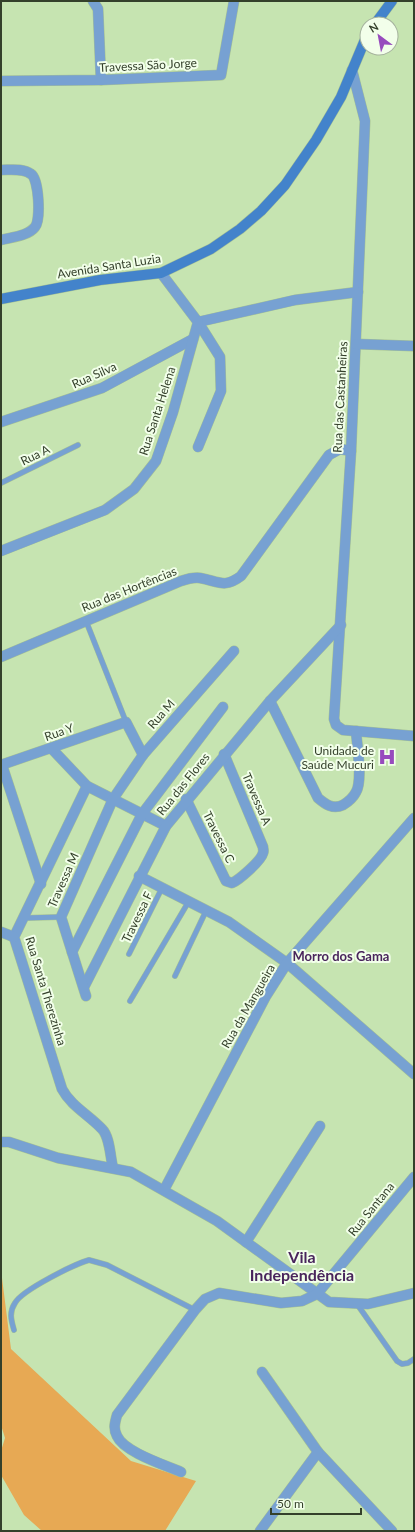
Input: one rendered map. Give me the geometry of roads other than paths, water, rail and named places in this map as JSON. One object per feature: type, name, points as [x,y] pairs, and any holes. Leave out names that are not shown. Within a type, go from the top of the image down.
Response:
[{"type":"street","points":[[93,1],[98,9],[101,80]]},
{"type":"street","name":"Travessa São Jorge","points":[[1,81],[101,80],[221,75],[234,1]]},
{"type":"street","points":[[381,16],[392,1]]},
{"type":"street","name":"Avenida Santa Luzia","points":[[1,299],[100,280],[161,273],[211,249],[240,229],[261,211],[285,184],[316,140],[341,97],[359,54]]},
{"type":"street","name":"Rua das Castanheiras","points":[[352,70],[365,121],[351,451],[334,719],[336,725],[343,730],[356,731]]},
{"type":"street","points":[[1,170],[24,170],[32,174],[37,182],[38,217],[36,226],[27,233],[1,240]]},
{"type":"street","points":[[161,273],[198,322],[220,357],[221,391],[198,448]]},
{"type":"street","points":[[198,322],[295,300],[358,292]]},
{"type":"street","name":"Rua Santa Helena","points":[[1,551],[106,510],[134,489],[156,461],[173,412],[198,322]]},
{"type":"street","name":"Rua Silva","points":[[1,422],[102,388],[193,339]]},
{"type":"street","points":[[356,344],[414,346]]},
{"type":"street","name":"Rua das Hortências","points":[[1,657],[190,579],[199,578],[222,584],[234,582],[241,576],[330,455],[340,449],[351,451]]},
{"type":"street","name":"Rua das Flores","points":[[85,991],[139,876],[166,826],[186,799],[270,701],[341,625]]},
{"type":"street","name":"Rua M","points":[[113,799],[142,755],[234,651]]},
{"type":"street","points":[[270,701],[318,798],[326,805],[340,806],[349,801],[356,792],[359,783],[356,731],[414,736]]},
{"type":"street","points":[[72,952],[142,814],[223,707]]},
{"type":"street","points":[[126,722],[142,755]]},
{"type":"street","name":"Rua Y","points":[[2,765],[126,722]]},
{"type":"street","points":[[52,748],[87,786],[166,826]]},
{"type":"street","name":"Travessa A","points":[[224,754],[263,847],[263,853],[238,881],[232,883]]},
{"type":"street","points":[[2,765],[41,884]]},
{"type":"street","name":"Rua Santa Therezinha","points":[[87,786],[41,884],[14,937],[62,1089],[71,1101],[102,1129],[106,1135],[113,1168]]},
{"type":"street","name":"Travessa M","points":[[85,991],[61,917],[113,799]]},
{"type":"street","name":"Travessa C","points":[[186,799],[226,881],[232,883]]},
{"type":"street","name":"Rua da Mangueira","points":[[164,1190],[266,996],[287,963],[414,818]]},
{"type":"street","points":[[139,876],[229,922],[287,963],[414,1074]]},
{"type":"street","points":[[1,932],[14,937]]},
{"type":"street","points":[[246,1242],[320,1126]]},
{"type":"street","points":[[1,1142],[9,1142],[58,1158],[131,1172],[218,1221],[329,1302],[368,1304],[414,1293]]},
{"type":"street","name":"Rua Santana","points":[[317,1294],[414,1177]]},
{"type":"street","points":[[181,1472],[126,1446],[117,1436],[115,1422],[117,1415],[195,1310],[205,1299],[219,1293],[281,1303],[302,1301],[317,1294]]},
{"type":"street","points":[[262,1372],[318,1452],[392,1531]]},
{"type":"street","points":[[260,1531],[318,1452]]},
{"type":"lane","name":"Rua A","points":[[1,483],[78,445]]},
{"type":"lane","points":[[86,621],[126,722]]},
{"type":"lane","name":"Travessa F","points":[[129,954],[162,888]]},
{"type":"lane","points":[[130,1001],[189,901]]},
{"type":"lane","points":[[175,976],[206,911]]},
{"type":"lane","points":[[24,918],[61,917]]},
{"type":"lane","points":[[14,1330],[11,1319],[15,1301],[25,1292],[90,1260],[107,1265],[195,1310]]},
{"type":"lane","points":[[356,1304],[397,1361],[402,1364],[408,1363],[414,1359]]},
{"type":"place","name":"Unidade de Saúde Mucuri","points":[[387,757]]},
{"type":"district","name":"Morro dos Gama","points":[[341,956]]},
{"type":"district","name":"Vila Independência","points":[[302,1265]]}]
